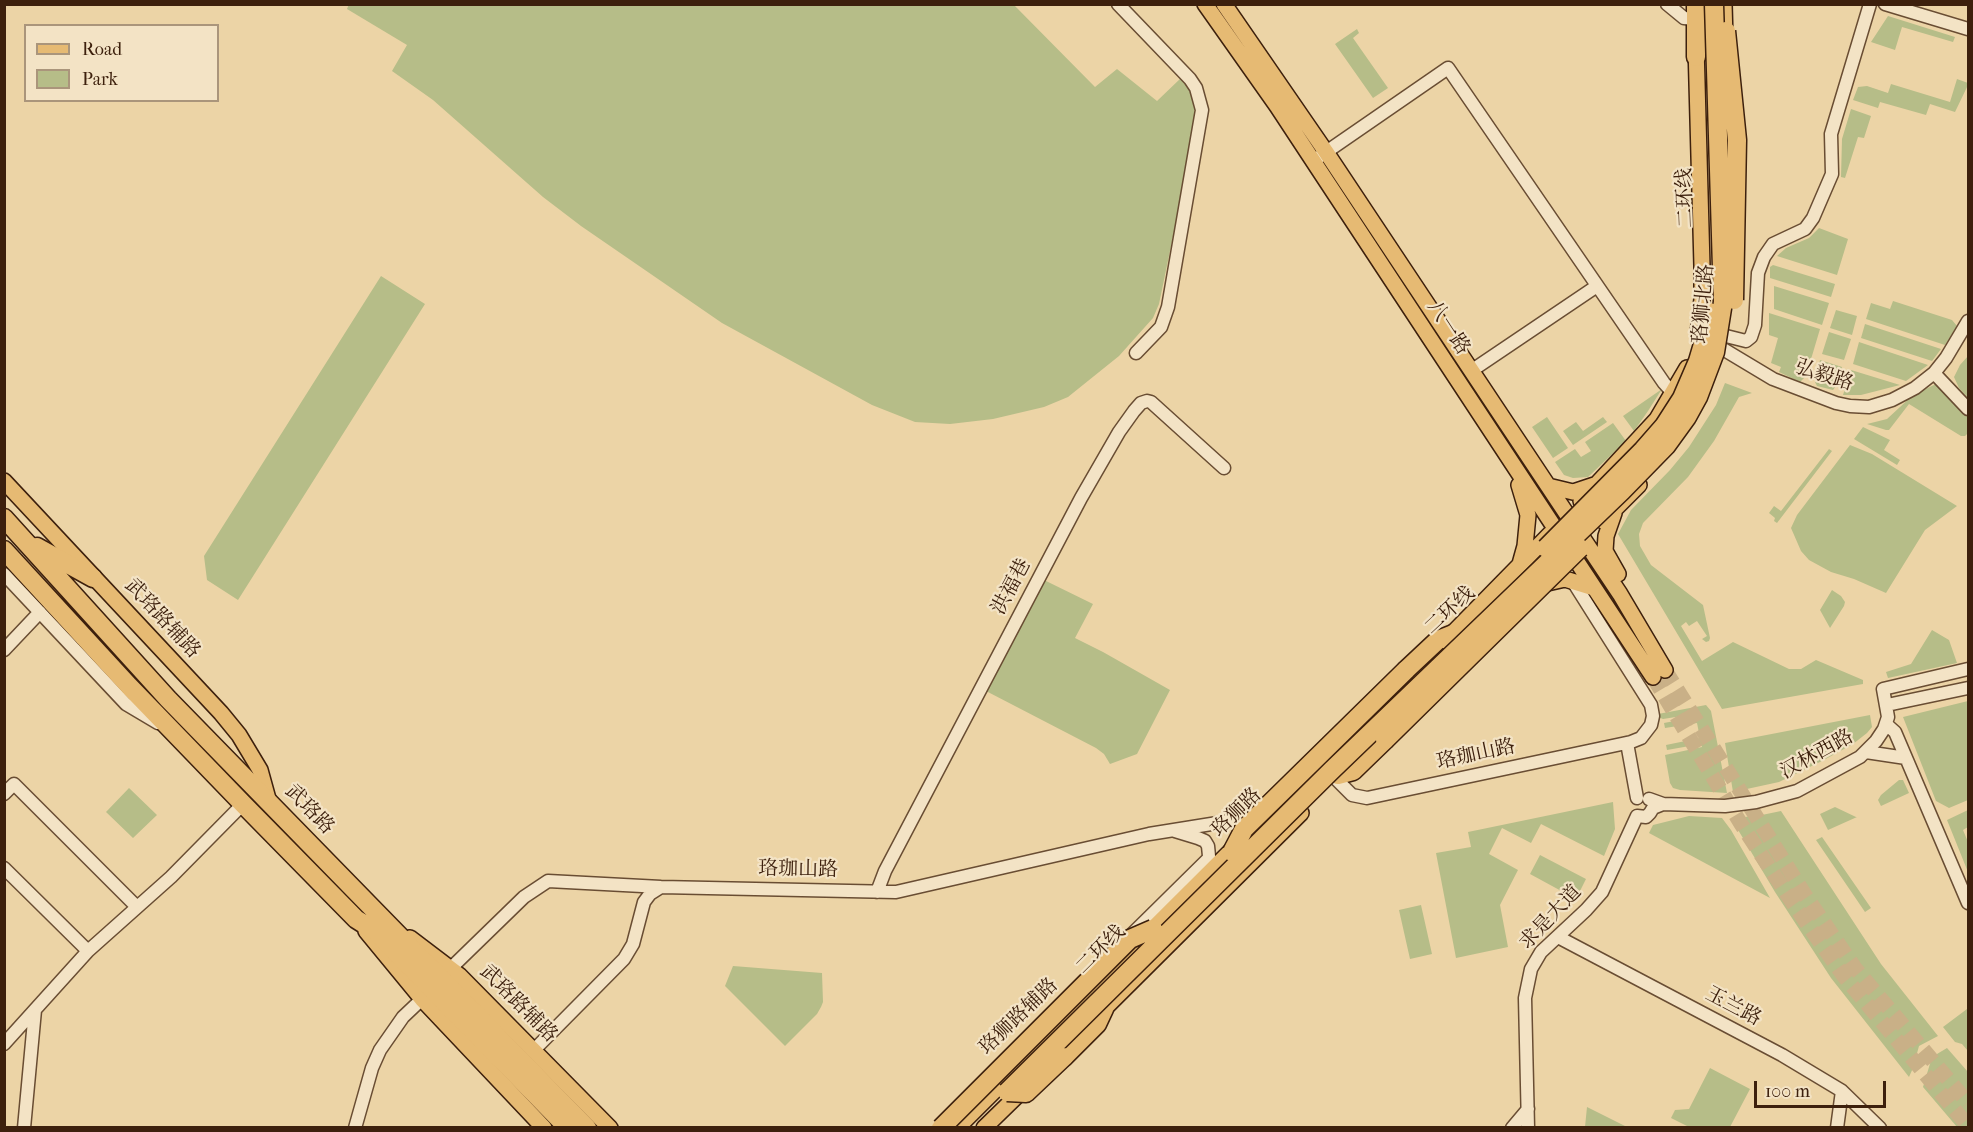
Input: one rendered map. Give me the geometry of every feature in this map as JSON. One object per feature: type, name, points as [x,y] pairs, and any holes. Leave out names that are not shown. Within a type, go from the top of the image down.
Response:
[{"type":"highway","name":"二环线","points":[[972,1128],[1332,770],[1622,491],[1666,446],[1687,417],[1698,397],[1710,365],[1720,326],[1724,289],[1714,4]]},
{"type":"highway","points":[[1696,57],[1697,8]]},
{"type":"highway","name":"二环线","points":[[955,1128],[1153,929],[1517,579],[1657,435],[1682,398],[1702,348],[1711,301],[1697,8]]},
{"type":"highway","points":[[1710,365],[1719,355],[1731,317],[1736,275],[1737,140],[1724,12]]},
{"type":"highway","points":[[1337,777],[1353,771],[1559,569],[1613,509],[1622,491]]},
{"type":"highway","name":"武珞路","points":[[4,518],[168,699],[587,1128]]},
{"type":"highway","points":[[25,541],[93,578]]},
{"type":"highway","points":[[4,550],[243,804],[356,919],[375,931],[568,1128]]},
{"type":"highway","points":[[1232,852],[1244,829],[1438,640],[1453,634]]},
{"type":"highway","points":[[941,1128],[1130,939],[1153,929]]},
{"type":"highway","points":[[1007,1092],[1026,1093],[1096,1024],[1104,1009]]},
{"type":"main road","name":"八一路","points":[[1205,4],[1313,161],[1570,553],[1659,674],[1620,594],[1326,152],[1224,4]]},
{"type":"main road","name":"珞狮北路","points":[[1570,553],[1615,511],[1659,464],[1690,423],[1709,386],[1725,343],[1731,204],[1724,12]]},
{"type":"main road","name":"珞狮北路","points":[[1554,529],[1657,419],[1688,367],[1698,334],[1702,299],[1696,57]]},
{"type":"main road","points":[[1700,207],[1731,204]]},
{"type":"main road","points":[[1501,447],[1519,485],[1528,515],[1525,546],[1519,567]]},
{"type":"main road","name":"武珞路辅路","points":[[4,481],[174,662],[239,735],[260,770],[268,800]]},
{"type":"main road","points":[[1548,486],[1573,492],[1597,484]]},
{"type":"main road","points":[[1615,511],[1606,536],[1605,551],[1622,581],[1620,594]]},
{"type":"main road","name":"珞狮路","points":[[950,1128],[1210,863],[1273,807],[1453,634],[1554,529]]},
{"type":"main road","points":[[984,1128],[1337,777],[1570,553]]},
{"type":"main road","points":[[1537,585],[1557,580],[1572,580],[1594,588]]},
{"type":"main road","points":[[356,919],[422,999],[544,1128]]},
{"type":"main road","name":"武珞路辅路","points":[[387,922],[452,968],[610,1128]]},
{"type":"street","points":[[1118,4],[1184,71],[1196,88],[1202,110],[1168,307],[1161,327],[1136,352]]},
{"type":"street","points":[[1667,4],[1684,18],[1697,8]]},
{"type":"street","points":[[1725,343],[1746,341],[1753,334],[1760,265],[1766,253],[1773,244],[1805,230],[1812,222],[1832,174],[1831,139],[1870,4]]},
{"type":"street","points":[[1885,4],[1968,29]]},
{"type":"street","points":[[1313,161],[1448,68],[1673,393]]},
{"type":"street","points":[[1471,370],[1597,286]]},
{"type":"street","name":"弘毅路","points":[[1725,343],[1773,379],[1850,406],[1869,407],[1892,400],[1915,388],[1934,373],[1947,358],[1968,321]]},
{"type":"street","points":[[1934,373],[1968,409]]},
{"type":"street","name":"洪福巷","points":[[877,892],[885,871],[1081,498],[1134,411],[1144,402],[1151,402],[1224,468]]},
{"type":"street","points":[[4,574],[126,704],[175,734]]},
{"type":"street","points":[[1572,580],[1651,705],[1653,716],[1650,727],[1641,738],[1629,742],[1648,801],[1650,813],[1646,817],[1637,816],[1632,808],[1633,802],[1648,801]]},
{"type":"street","points":[[4,650],[40,612]]},
{"type":"street","points":[[1968,669],[1883,689],[1887,715],[1968,903]]},
{"type":"street","points":[[1887,715],[1968,688]]},
{"type":"street","points":[[1887,715],[1900,728],[1968,890]]},
{"type":"street","name":"汉林西路","points":[[1648,801],[1725,806],[1777,797],[1812,784],[1866,752],[1876,741],[1887,715]]},
{"type":"street","name":"珞珈山路","points":[[1337,777],[1352,795],[1367,798],[1629,742]]},
{"type":"street","points":[[1866,752],[1906,758]]},
{"type":"street","points":[[4,794],[14,784],[137,907]]},
{"type":"street","points":[[4,1044],[88,951],[171,877],[243,804]]},
{"type":"street","name":"珞珈山路","points":[[452,968],[524,897],[548,881],[661,887],[877,892],[906,890],[1170,830],[1230,821],[1273,807]]},
{"type":"street","name":"求是大道","points":[[1528,1128],[1526,993],[1530,974],[1536,959],[1602,892],[1637,816]]},
{"type":"street","name":"珞珈山路","points":[[1170,830],[1204,840],[1208,846],[1210,863]]},
{"type":"street","name":"珞狮路辅路","points":[[933,1128],[1210,863]]},
{"type":"street","points":[[4,868],[88,951]]},
{"type":"street","points":[[534,1050],[624,958],[633,944],[644,902],[650,894],[661,887]]},
{"type":"street","name":"玉兰路","points":[[1558,937],[1782,1055],[1842,1091],[1880,1128]]},
{"type":"street","points":[[355,1128],[372,1068],[380,1050],[403,1017],[422,999]]},
{"type":"street","points":[[24,1128],[35,1010]]},
{"type":"street","points":[[1837,1128],[1842,1091]]},
{"type":"street","points":[[1512,1128],[1528,1109]]},
{"type":"green space","points":[[349,4],[1014,5],[1095,87],[1117,69],[1157,101],[1181,78],[1192,95],[1195,115],[1182,193],[1159,304],[1153,318],[1119,356],[1068,397],[1044,407],[993,419],[950,424],[915,422],[872,405],[722,323],[581,226],[543,197],[433,100],[392,71],[407,45],[347,9]]},
{"type":"green space","points":[[1888,16],[1955,37],[1953,42],[1902,27],[1895,50],[1871,42]]},
{"type":"green space","points":[[1357,29],[1359,33],[1353,38],[1388,88],[1373,98],[1335,44]]},
{"type":"green space","points":[[1957,79],[1968,85],[1955,112],[1930,104],[1926,115],[1880,102],[1878,108],[1853,100],[1858,87],[1867,86],[1888,93],[1891,84],[1950,102]]},
{"type":"green space","points":[[1851,109],[1871,116],[1864,138],[1858,137],[1845,178],[1841,177],[1842,139]]},
{"type":"green space","points":[[1819,228],[1848,239],[1837,275],[1777,256],[1786,248],[1809,238]]},
{"type":"green space","points":[[1773,265],[1835,284],[1831,297],[1770,278],[1770,267]]},
{"type":"green space","points":[[381,276],[425,304],[238,600],[207,580],[204,556]]},
{"type":"green space","points":[[1774,286],[1829,303],[1822,325],[1774,309]]},
{"type":"green space","points":[[1893,301],[1952,320],[1957,326],[1945,345],[1866,319],[1871,303],[1890,309]]},
{"type":"green space","points":[[1836,310],[1857,316],[1852,335],[1830,328]]},
{"type":"green space","points":[[1769,313],[1820,329],[1806,376],[1800,382],[1779,372],[1781,367],[1771,363],[1778,338],[1769,335]]},
{"type":"green space","points":[[1865,324],[1941,349],[1932,361],[1861,338]]},
{"type":"green space","points":[[1829,332],[1851,339],[1844,360],[1822,354]]},
{"type":"green space","points":[[1859,342],[1928,365],[1906,381],[1853,364]]},
{"type":"green space","points":[[1968,356],[1968,398],[1959,388],[1954,377]]},
{"type":"green space","points":[[1820,360],[1842,367],[1833,390],[1817,386],[1815,382]]},
{"type":"green space","points":[[1851,370],[1900,385],[1861,395],[1843,395]]},
{"type":"green space","points":[[1725,383],[1752,393],[1739,397],[1714,441],[1688,477],[1643,523],[1639,534],[1640,546],[1651,565],[1703,605],[1709,641],[1702,639],[1707,636],[1697,621],[1689,626],[1686,622],[1681,626],[1702,661],[1733,642],[1789,669],[1801,669],[1816,660],[1863,680],[1863,684],[1722,709],[1618,534],[1631,510],[1689,447],[1716,405]]},
{"type":"green space","points":[[1936,384],[1968,416],[1968,433],[1965,436],[1961,436],[1909,404],[1889,430],[1867,424],[1887,419],[1913,395]]},
{"type":"green space","points":[[1662,389],[1648,411],[1634,431],[1623,416]]},
{"type":"green space","points":[[1547,417],[1568,448],[1553,458],[1532,427]]},
{"type":"green space","points":[[1603,417],[1607,422],[1573,445],[1563,431],[1576,422],[1583,431]]},
{"type":"green space","points":[[1613,423],[1626,441],[1588,477],[1573,478],[1564,475],[1555,462],[1575,449],[1581,457],[1591,451],[1585,442]]},
{"type":"green space","points":[[1863,427],[1890,440],[1884,450],[1900,460],[1897,465],[1854,439]]},
{"type":"green space","points":[[1850,445],[1872,454],[1957,506],[1925,530],[1886,593],[1831,572],[1809,560],[1801,551],[1791,528],[1797,515]]},
{"type":"green space","points":[[1829,449],[1832,451],[1777,523],[1774,521],[1775,518],[1769,513],[1774,506],[1781,511]]},
{"type":"green space","points":[[1044,580],[1093,604],[1075,638],[1170,690],[1137,754],[1110,764],[1104,754],[1096,748],[986,691]]},
{"type":"green space","points":[[1832,590],[1845,602],[1830,628],[1820,610]]},
{"type":"green space","points":[[1932,630],[1949,640],[1957,663],[1888,678],[1886,672],[1911,664]]},
{"type":"green space","points":[[1968,701],[1968,800],[1949,808],[1936,801],[1903,717]]},
{"type":"green space","points":[[1706,705],[1711,711],[1727,793],[1680,790],[1673,788],[1670,783],[1665,755],[1702,747],[1701,744],[1667,750],[1666,745],[1700,738],[1697,723],[1665,728],[1664,723],[1695,717],[1695,714],[1663,719],[1658,717],[1658,714]]},
{"type":"green space","points":[[1870,715],[1872,727],[1853,744],[1779,782],[1733,792],[1725,743]]},
{"type":"green space","points":[[1899,780],[1903,780],[1909,793],[1881,806],[1878,800],[1881,795]]},
{"type":"green space","points":[[129,788],[157,815],[133,838],[106,812]]},
{"type":"green space","points":[[1613,802],[1615,829],[1604,856],[1541,824],[1531,843],[1502,828],[1489,854],[1518,870],[1500,905],[1508,947],[1456,958],[1436,853],[1471,847],[1468,832]]},
{"type":"green space","points":[[1835,807],[1857,817],[1828,830],[1820,814]]},
{"type":"green space","points":[[1968,810],[1968,827],[1963,830],[1968,842],[1968,872],[1947,820]]},
{"type":"green space","points":[[1781,811],[1881,964],[1938,1036],[1919,1046],[1909,1077],[1831,978],[1775,892],[1731,818]]},
{"type":"green space","points":[[1689,816],[1722,818],[1770,898],[1649,833],[1653,825]]},
{"type":"green space","points":[[1822,837],[1871,908],[1865,912],[1816,840]]},
{"type":"green space","points":[[1540,855],[1586,879],[1576,899],[1530,874]]},
{"type":"green space","points":[[1421,905],[1432,954],[1410,959],[1399,910]]},
{"type":"green space","points":[[733,966],[822,973],[823,1002],[821,1007],[817,1014],[785,1046],[725,986]]},
{"type":"green space","points":[[1967,1009],[1968,1051],[1962,1044],[1955,1042],[1943,1027]]},
{"type":"green space","points":[[1947,1048],[1968,1072],[1968,1127],[1957,1127],[1923,1087],[1932,1057]]},
{"type":"green space","points":[[1710,1068],[1750,1089],[1730,1127],[1689,1127],[1671,1118],[1675,1110],[1689,1109]]},
{"type":"green space","points":[[1587,1107],[1627,1127],[1585,1127]]},
{"type":"tunnel","points":[[1665,670],[1805,895],[1855,968],[1968,1103]]},
{"type":"tunnel","points":[[1653,677],[1741,824],[1843,975],[1968,1126]]}]
